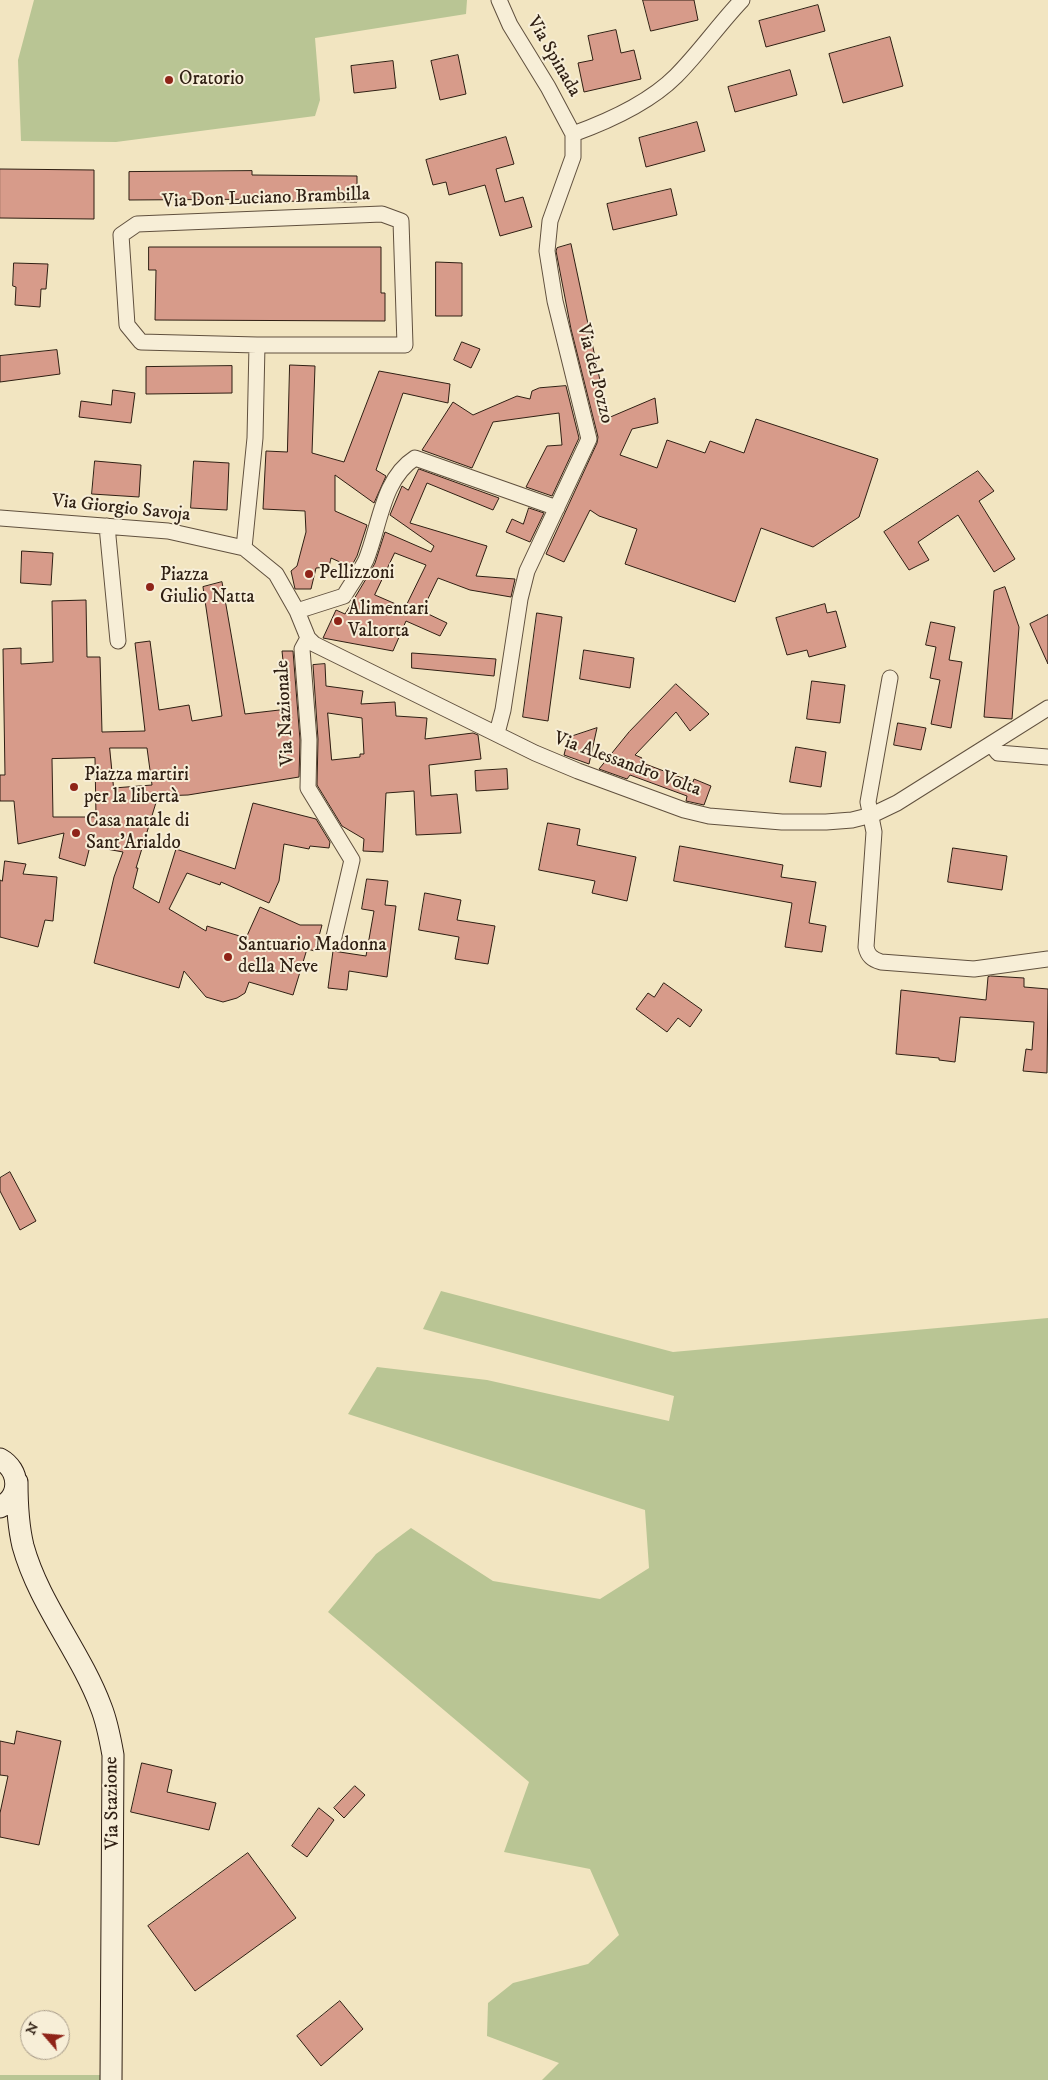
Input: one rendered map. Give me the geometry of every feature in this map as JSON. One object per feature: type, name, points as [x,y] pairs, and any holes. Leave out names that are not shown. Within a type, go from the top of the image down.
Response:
[{"type":"main road","points":[[0,1459],[13,1470],[17,1482],[13,1496],[0,1507]]},
{"type":"main road","name":"Via Stazione","points":[[17,1482],[17,1504],[23,1546]]},
{"type":"main road","name":"Via Stazione","points":[[0,1515],[23,1546],[45,1599],[101,1706],[108,1726],[113,1755],[111,2080]]},
{"type":"street","name":"Via Spinada","points":[[499,0],[510,25],[548,87],[573,134]]},
{"type":"street","points":[[573,134],[615,116],[650,96],[676,76],[742,0]]},
{"type":"street","name":"Via del Pozzo","points":[[497,733],[504,710],[520,599],[527,571],[590,438],[556,301],[547,251],[550,221],[573,157],[573,134]]},
{"type":"street","name":"Via Don Luciano Brambilla","points":[[382,214],[401,221],[405,345],[257,345],[141,342],[127,325],[122,235],[137,224],[382,214]]},
{"type":"street","points":[[244,548],[256,438],[257,345]]},
{"type":"street","points":[[297,611],[344,596],[366,560],[388,493],[397,475],[415,458],[557,508]]},
{"type":"street","name":"Via Giorgio Savoja","points":[[0,518],[168,531],[244,548],[276,574],[297,611],[308,638]]},
{"type":"street","points":[[107,526],[118,641]]},
{"type":"street","name":"Via Alessandro Volta","points":[[308,638],[314,644],[535,752],[684,810],[709,816],[782,822],[826,822],[852,820],[872,815],[897,803],[1048,708]]},
{"type":"street","name":"Via Nazionale","points":[[308,638],[302,649],[309,740],[308,788],[352,860],[334,937]]},
{"type":"street","points":[[890,678],[868,802],[874,832],[866,947],[868,954],[874,960],[881,962],[974,969],[1048,959]]},
{"type":"street","points":[[991,744],[998,753],[1048,757]]},
{"type":"green space","name":"Oratorio","points":[[34,0],[467,0],[466,14],[315,38],[320,100],[315,116],[116,142],[21,141],[18,60]]},
{"type":"green space","points":[[441,1291],[673,1352],[1048,1318],[1048,2080],[542,2080],[559,2063],[487,2036],[488,2003],[513,1983],[588,1964],[619,1935],[590,1869],[504,1852],[529,1782],[328,1612],[376,1554],[411,1528],[493,1581],[600,1599],[649,1568],[645,1510],[348,1414],[377,1367],[487,1380],[669,1421],[674,1396],[423,1329]]},
{"type":"green space","points":[[0,2075],[111,2075],[111,2080],[0,2080]]},
{"type":"building","points":[[643,0],[694,0],[698,20],[651,31]]},
{"type":"building","points":[[818,5],[825,31],[766,47],[759,21]]},
{"type":"building","points":[[616,30],[621,53],[634,50],[641,79],[584,92],[578,63],[593,60],[588,36]]},
{"type":"building","points":[[890,37],[903,86],[843,103],[829,54]]},
{"type":"building","points":[[458,55],[466,94],[440,100],[431,61]]},
{"type":"building","points":[[393,61],[396,88],[354,93],[351,66]]},
{"type":"building","points":[[790,70],[797,95],[735,112],[728,87]]},
{"type":"building","points":[[697,122],[705,151],[646,167],[639,138]]},
{"type":"building","points":[[506,137],[514,164],[496,169],[505,202],[523,197],[532,227],[500,236],[485,185],[449,195],[446,182],[433,185],[426,160]]},
{"type":"building","points":[[0,169],[94,170],[94,219],[0,218]]},
{"type":"building","points":[[252,171],[252,175],[357,176],[357,202],[276,201],[276,199],[129,200],[129,172]]},
{"type":"building","points":[[671,189],[677,215],[613,230],[607,204]]},
{"type":"building","points":[[571,244],[608,418],[655,398],[658,423],[632,429],[620,455],[657,468],[667,440],[705,453],[710,441],[744,453],[756,419],[878,459],[859,517],[813,547],[761,528],[735,602],[625,564],[637,529],[599,516],[590,510],[564,562],[546,554],[597,443],[598,437],[571,329],[556,251],[557,248]]},
{"type":"building","points":[[149,247],[381,247],[381,293],[385,293],[385,321],[155,320],[156,270],[149,270]]},
{"type":"building","points":[[436,262],[462,263],[462,316],[436,316]]},
{"type":"building","points":[[14,263],[48,264],[46,289],[41,289],[40,307],[15,305],[16,287],[13,286]]},
{"type":"building","points":[[462,342],[480,349],[471,368],[454,360]]},
{"type":"building","points":[[57,350],[60,374],[0,382],[0,356]]},
{"type":"building","points":[[290,365],[315,366],[312,453],[344,462],[379,371],[450,384],[448,403],[403,393],[376,470],[386,476],[374,503],[335,475],[335,511],[367,525],[357,556],[351,567],[331,558],[329,567],[316,568],[311,589],[295,589],[291,571],[297,566],[306,532],[305,511],[263,509],[266,451],[287,452]]},
{"type":"building","points":[[232,366],[232,393],[146,394],[146,367]]},
{"type":"building","points":[[566,386],[579,438],[552,496],[526,487],[547,446],[562,445],[559,413],[493,422],[472,468],[422,450],[453,402],[473,415],[517,396],[530,399],[532,391],[539,388]]},
{"type":"building","points":[[113,390],[135,393],[131,423],[79,417],[81,401],[111,405]]},
{"type":"building","points":[[95,461],[141,465],[139,497],[92,494]]},
{"type":"building","points":[[194,461],[229,463],[227,510],[191,508]]},
{"type":"building","points":[[419,469],[499,498],[493,510],[427,483],[410,523],[487,546],[476,576],[515,579],[511,597],[470,590],[438,578],[422,611],[447,623],[440,636],[406,621],[393,651],[323,638],[336,610],[345,614],[369,574],[375,563],[385,532],[431,552],[434,546],[390,515],[402,486],[408,490]],"holes":[[[395,553],[426,565],[405,608],[375,595]]]},
{"type":"building","points":[[978,471],[994,491],[979,501],[1015,559],[994,572],[958,515],[918,542],[929,560],[909,570],[884,532]]},
{"type":"building","points":[[529,508],[544,513],[530,542],[506,532],[512,519],[523,524]]},
{"type":"building","points":[[22,551],[53,553],[51,585],[21,583]]},
{"type":"building","points":[[222,582],[245,714],[288,709],[282,651],[293,651],[300,740],[299,777],[188,795],[158,796],[136,868],[138,868],[133,888],[159,903],[176,849],[235,869],[253,803],[316,819],[330,842],[329,848],[310,846],[309,849],[284,844],[279,881],[269,903],[221,882],[220,885],[187,873],[169,909],[206,931],[207,926],[246,938],[260,907],[300,925],[322,925],[315,951],[307,949],[293,995],[249,982],[245,993],[237,998],[223,1002],[206,997],[184,971],[179,988],[94,963],[114,877],[123,852],[90,846],[85,866],[59,858],[64,833],[18,844],[14,801],[0,801],[0,775],[5,775],[3,649],[21,648],[21,664],[53,662],[52,601],[86,600],[87,657],[100,657],[102,732],[145,731],[135,643],[150,641],[159,710],[189,705],[192,721],[222,716],[203,587]],"holes":[[[110,748],[147,748],[152,785],[114,788]],[[95,758],[96,817],[53,817],[52,759]]]},
{"type":"building","points":[[1005,587],[1019,627],[1012,719],[984,717],[994,591]]},
{"type":"building","points":[[825,604],[827,613],[836,611],[846,647],[809,657],[807,650],[787,655],[776,618]]},
{"type":"building","points":[[537,613],[562,617],[548,721],[523,717]]},
{"type":"building","points":[[1048,615],[1048,664],[1030,624]]},
{"type":"building","points":[[931,622],[955,627],[949,660],[962,662],[951,728],[931,724],[940,680],[930,678],[936,647],[926,645]]},
{"type":"building","points":[[584,650],[634,658],[630,688],[580,679]]},
{"type":"building","points":[[412,653],[496,659],[494,676],[412,668]]},
{"type":"building","points":[[325,664],[326,686],[363,691],[361,704],[395,702],[396,716],[427,718],[425,739],[473,733],[478,735],[481,759],[429,765],[431,796],[457,794],[461,833],[416,835],[414,791],[386,793],[383,852],[363,851],[364,839],[342,826],[317,785],[318,739],[313,665]],"holes":[[[328,713],[362,718],[364,754],[360,754],[360,757],[332,760]]]},
{"type":"building","points":[[812,681],[845,685],[840,723],[807,719]]},
{"type":"building","points":[[676,684],[709,714],[690,731],[676,712],[635,755],[642,758],[640,762],[693,782],[694,779],[711,786],[704,805],[686,801],[687,796],[630,775],[627,779],[599,769],[629,732]]},
{"type":"building","points":[[898,723],[926,728],[921,750],[894,745]]},
{"type":"building","points":[[597,728],[589,764],[564,755],[570,737]]},
{"type":"building","points":[[796,747],[826,752],[821,787],[790,782]]},
{"type":"building","points":[[507,769],[508,789],[476,791],[475,771]]},
{"type":"building","points":[[548,823],[580,829],[577,845],[636,857],[627,901],[592,893],[595,881],[539,870]]},
{"type":"building","points":[[680,846],[783,865],[781,877],[816,882],[809,923],[826,926],[822,952],[785,947],[792,903],[674,881]]},
{"type":"building","points":[[953,848],[1007,856],[1002,890],[948,882]]},
{"type":"building","points":[[5,861],[26,864],[23,874],[57,877],[53,921],[45,920],[38,947],[0,937],[0,880],[2,881]]},
{"type":"building","points":[[367,879],[388,881],[385,905],[396,906],[387,977],[349,971],[347,990],[328,988],[333,951],[366,956],[374,911],[362,909]]},
{"type":"building","points":[[425,893],[461,900],[457,920],[495,926],[488,964],[455,959],[459,937],[419,930]]},
{"type":"building","points":[[988,977],[1024,978],[1024,987],[1048,989],[1047,1073],[1023,1071],[1026,1049],[1032,1050],[1034,1022],[960,1017],[955,1062],[939,1060],[939,1058],[896,1054],[901,990],[986,1000]]},
{"type":"building","points":[[664,983],[702,1010],[690,1027],[678,1018],[667,1032],[636,1009],[648,993],[654,997]]},
{"type":"building","points":[[10,1172],[36,1221],[20,1230],[0,1191],[0,1178]]},
{"type":"building","points":[[17,1731],[61,1741],[39,1845],[0,1837],[0,1813],[8,1776],[0,1775],[0,1741],[14,1744]]},
{"type":"building","points":[[142,1763],[172,1770],[167,1792],[216,1803],[209,1830],[131,1812]]},
{"type":"building","points":[[355,1786],[365,1795],[344,1818],[334,1808]]},
{"type":"building","points":[[319,1808],[334,1820],[307,1857],[292,1846]]},
{"type":"building","points":[[248,1853],[296,1918],[195,1991],[148,1926]]},
{"type":"building","points":[[340,2001],[363,2029],[321,2066],[297,2036]]},
{"type":"place","name":"Oratorio","points":[[169,80]]},
{"type":"place","name":"Pellizzoni","points":[[309,574]]},
{"type":"place","name":"Piazza Giulio Natta","points":[[150,587]]},
{"type":"place","name":"Alimentari Valtorta","points":[[338,621]]},
{"type":"place","name":"Piazza martiri per la libertà","points":[[74,787]]},
{"type":"place","name":"Casa natale di Sant'Arialdo","points":[[76,833]]},
{"type":"place","name":"Santuario Madonna della Neve","points":[[228,957]]}]
